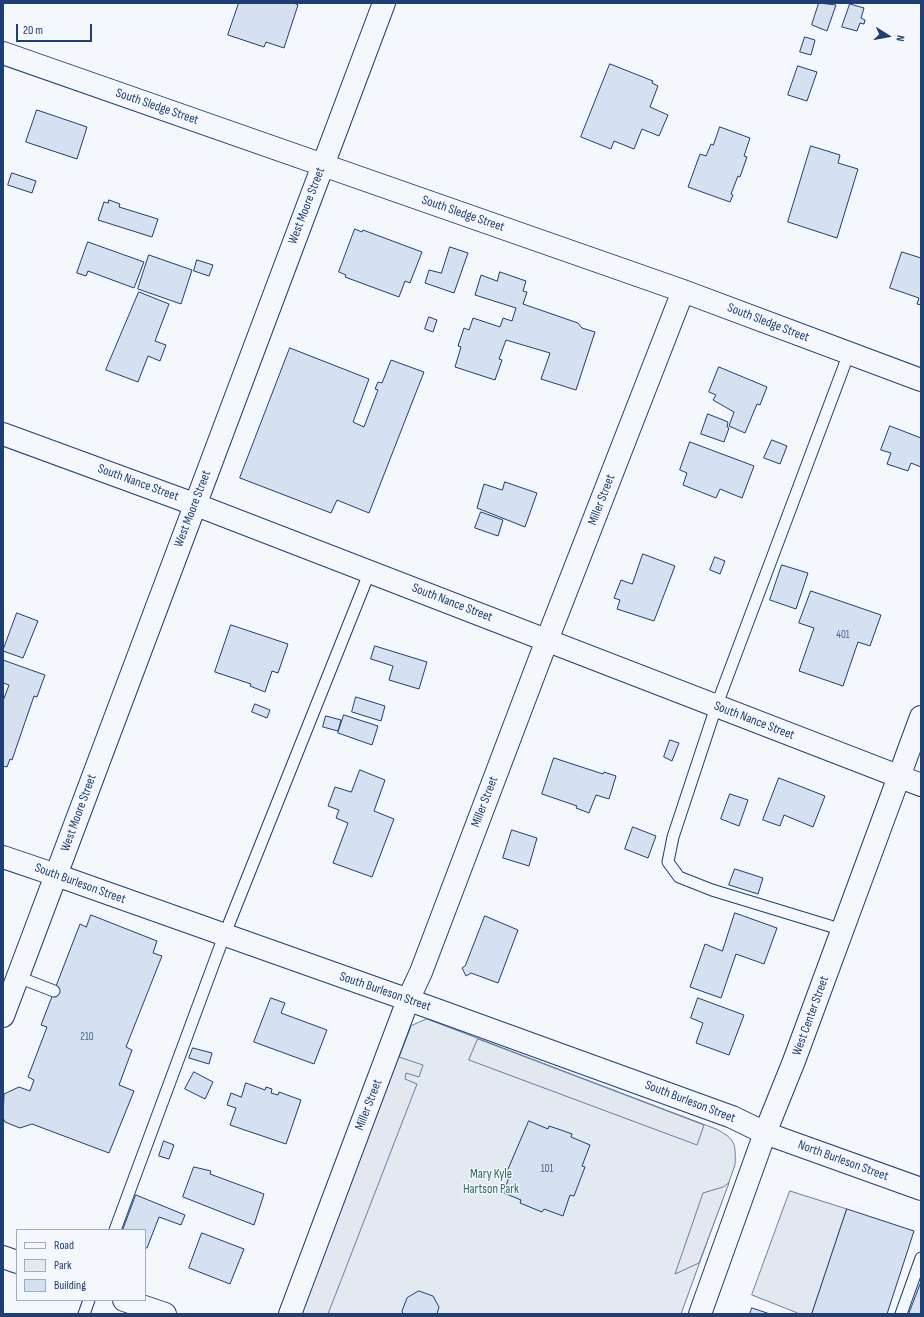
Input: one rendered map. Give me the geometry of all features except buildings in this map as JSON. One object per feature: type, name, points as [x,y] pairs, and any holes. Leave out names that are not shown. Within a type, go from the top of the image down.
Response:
[{"type":"street","name":"West Moore Street","points":[[3,1016],[194,504],[384,3]]},
{"type":"street","name":"South Sledge Street","points":[[3,53],[683,291],[921,380]]},
{"type":"street","name":"Miller Street","points":[[290,1314],[408,1000],[421,972],[547,640],[683,291]]},
{"type":"street","name":"South Nance Street","points":[[3,434],[194,504],[370,571],[716,707],[921,785]]},
{"type":"street","name":"West Center Street","points":[[700,1314],[765,1133],[843,930],[921,717]]},
{"type":"street","name":"South Burleson Street","points":[[3,857],[408,1000],[732,1117],[765,1133]]},
{"type":"street","name":"North Burleson Street","points":[[765,1133],[921,1189]]},
{"type":"street","points":[[3,1257],[16,1262]]},
{"type":"street","points":[[127,1301],[165,1314]]},
{"type":"lane","points":[[843,930],[712,890],[678,877],[668,862],[673,837],[716,707],[849,353]]},
{"type":"lane","points":[[116,1229],[224,936],[370,571]]},
{"type":"lane","points":[[18,977],[54,991]]},
{"type":"lane","points":[[901,1314],[921,1258]]},
{"type":"lane","points":[[84,1314],[89,1301]]},
{"type":"green space","name":"Mary Kyle Hartson Park","points":[[427,1019],[716,1129],[731,1139],[735,1152],[735,1165],[681,1314],[302,1314],[411,1026]]},
{"type":"shaded area","points":[[478,1039],[704,1125],[697,1145],[469,1060]]},
{"type":"shaded area","points":[[399,1057],[423,1065],[419,1077],[406,1073],[405,1079],[417,1084],[328,1314],[302,1314]]},
{"type":"shaded area","points":[[729,1183],[699,1263],[675,1274],[703,1193],[723,1187]]},
{"type":"shaded area","points":[[790,1191],[847,1209],[812,1314],[800,1314],[752,1295]]}]
